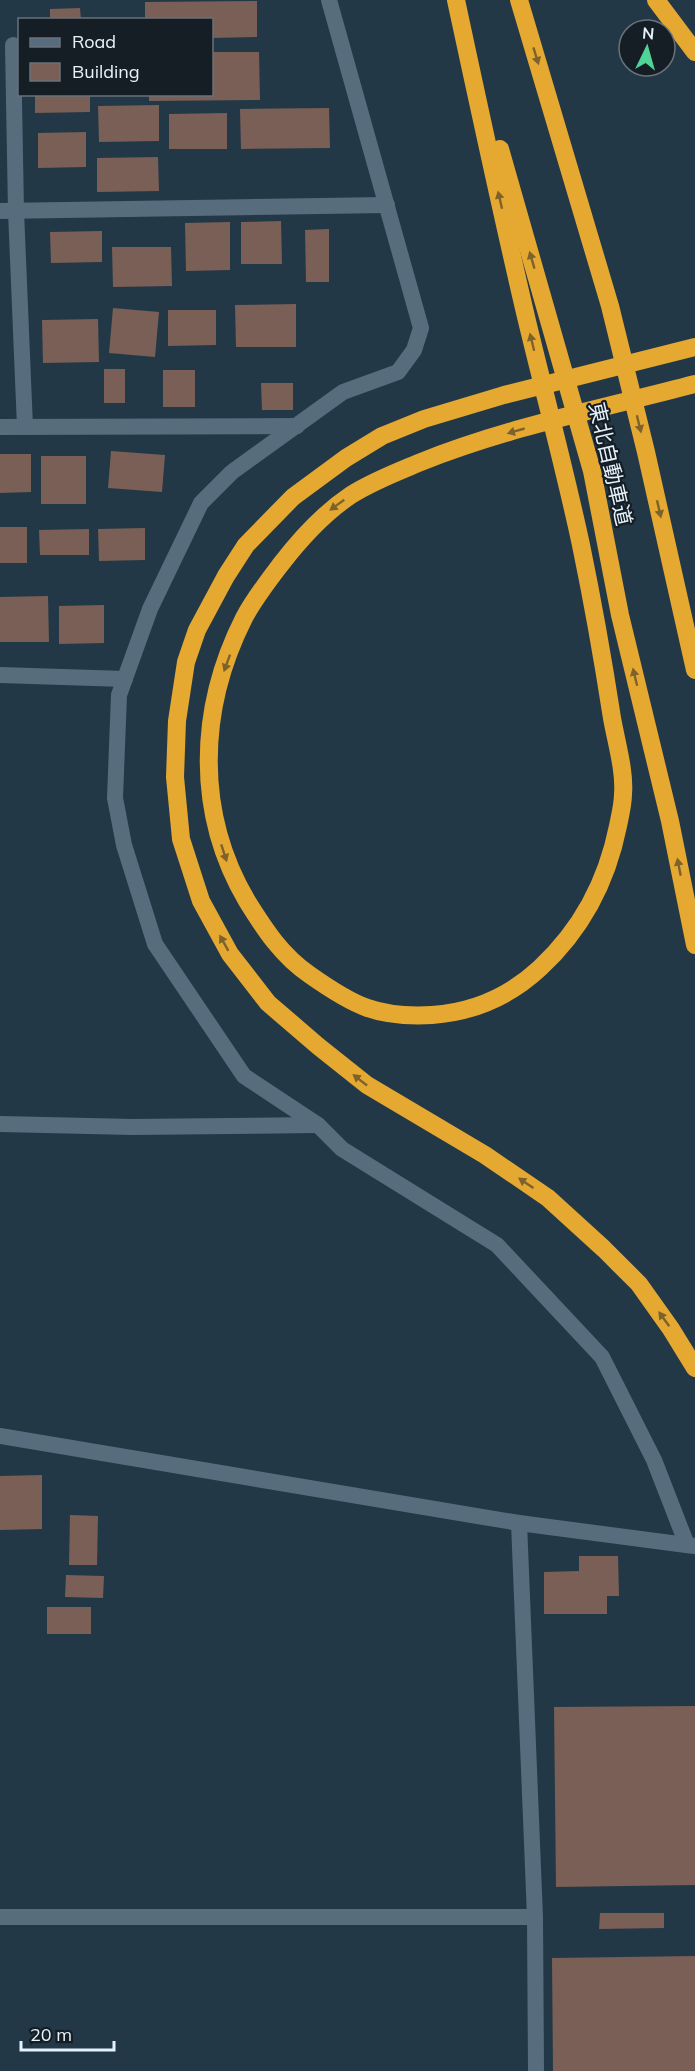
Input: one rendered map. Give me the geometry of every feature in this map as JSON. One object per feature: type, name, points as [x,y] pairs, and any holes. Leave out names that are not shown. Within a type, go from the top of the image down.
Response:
[{"type":"highway","name":"東北自動車道","points":[[456,0],[592,471],[620,615],[670,821],[695,945]]},
{"type":"highway","points":[[456,0],[526,319],[567,481],[596,614],[624,791],[612,854],[596,892],[577,927],[553,956],[530,978],[504,996],[447,1014],[393,1014],[366,1009],[338,995],[291,962],[265,931],[228,865],[216,830],[209,788],[209,741],[214,701],[244,618],[293,549],[325,514],[354,493],[383,478],[449,451],[521,429],[695,384]]},
{"type":"highway","name":"東北自動車道","points":[[519,0],[610,306],[646,452],[695,670]]},
{"type":"highway","points":[[656,0],[695,52]]},
{"type":"highway","points":[[695,347],[504,395],[424,419],[382,436],[293,497],[246,545],[226,576],[197,630],[186,662],[177,721],[175,777],[181,839],[201,901],[230,954],[268,1003],[366,1085],[485,1155],[548,1198],[639,1284],[695,1368]]},
{"type":"street","points":[[328,0],[421,327],[414,350],[398,372],[343,392],[232,472],[201,503],[150,609],[119,695],[115,798],[124,845],[155,944],[244,1076],[318,1125],[342,1149],[497,1245],[602,1357],[654,1460],[691,1545]]},
{"type":"street","points":[[13,45],[8,211],[25,426]]},
{"type":"street","points":[[8,211],[387,206]]},
{"type":"street","points":[[0,427],[297,426]]},
{"type":"street","points":[[0,675],[125,679]]},
{"type":"street","points":[[0,1124],[133,1127],[318,1125]]},
{"type":"street","points":[[0,1436],[519,1523],[691,1545]]},
{"type":"street","points":[[519,1523],[535,1917],[536,2071]]},
{"type":"street","points":[[0,1917],[535,1917]]},
{"type":"building","points":[[257,1],[257,37],[213,38],[213,18],[145,18],[145,2]]},
{"type":"building","points":[[80,8],[81,18],[50,18],[50,9]]},
{"type":"building","points":[[213,52],[259,52],[260,100],[149,101],[149,96],[213,96]]},
{"type":"building","points":[[35,96],[90,96],[90,112],[35,113]]},
{"type":"building","points":[[159,105],[159,141],[99,142],[98,106]]},
{"type":"building","points":[[329,108],[330,148],[241,149],[240,109]]},
{"type":"building","points":[[227,113],[227,149],[169,149],[169,114]]},
{"type":"building","points":[[86,132],[86,167],[38,168],[38,133]]},
{"type":"building","points":[[158,157],[159,191],[97,192],[97,158]]},
{"type":"building","points":[[281,221],[282,264],[241,264],[241,222]]},
{"type":"building","points":[[230,222],[230,270],[186,271],[185,223]]},
{"type":"building","points":[[329,229],[329,282],[306,282],[305,230]]},
{"type":"building","points":[[102,231],[102,262],[51,263],[50,232]]},
{"type":"building","points":[[112,247],[171,247],[172,286],[113,287]]},
{"type":"building","points":[[296,304],[296,347],[236,347],[235,305]]},
{"type":"building","points":[[113,308],[159,312],[155,357],[109,353]]},
{"type":"building","points":[[168,310],[216,310],[216,345],[168,346]]},
{"type":"building","points":[[98,319],[99,362],[43,363],[42,320]]},
{"type":"building","points":[[104,369],[125,369],[125,403],[104,403]]},
{"type":"building","points":[[163,370],[195,370],[195,407],[163,407]]},
{"type":"building","points":[[261,383],[293,383],[293,410],[262,410]]},
{"type":"building","points":[[111,451],[165,455],[162,492],[108,488]]},
{"type":"building","points":[[0,454],[31,454],[31,492],[0,493]]},
{"type":"building","points":[[41,456],[86,456],[86,504],[41,504]]},
{"type":"building","points":[[0,527],[27,527],[27,563],[0,563]]},
{"type":"building","points":[[145,528],[145,560],[99,561],[98,529]]},
{"type":"building","points":[[89,529],[89,555],[40,555],[39,530]]},
{"type":"building","points":[[48,596],[49,642],[0,642],[0,597]]},
{"type":"building","points":[[104,605],[104,643],[59,644],[59,606]]},
{"type":"building","points":[[42,1475],[42,1529],[0,1530],[0,1476]]},
{"type":"building","points":[[70,1515],[98,1516],[97,1565],[69,1565]]},
{"type":"building","points":[[579,1556],[618,1556],[619,1596],[607,1596],[607,1614],[544,1614],[544,1572],[579,1571]]},
{"type":"building","points":[[66,1575],[104,1576],[103,1598],[65,1597]]},
{"type":"building","points":[[47,1607],[91,1607],[91,1634],[47,1634]]},
{"type":"building","points":[[695,1706],[695,1885],[556,1887],[554,1707]]},
{"type":"building","points":[[600,1913],[664,1913],[664,1928],[599,1929]]},
{"type":"building","points":[[695,1956],[695,2071],[553,2071],[552,1958]]}]
